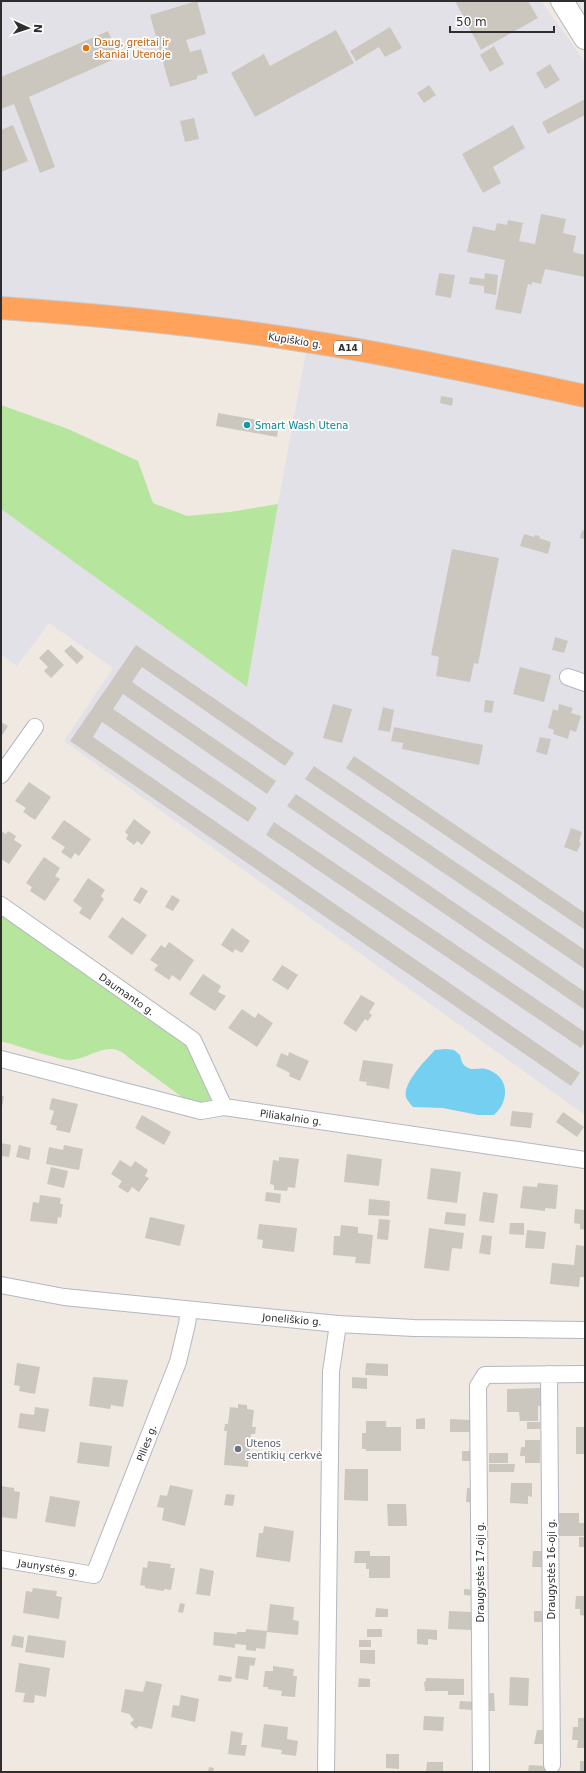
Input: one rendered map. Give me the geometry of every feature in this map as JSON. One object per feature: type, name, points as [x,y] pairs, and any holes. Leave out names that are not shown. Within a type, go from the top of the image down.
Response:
[{"type":"highway","name":"Kupiškio g.","points":[[1,308],[158,322],[284,338],[411,359],[585,396]]},
{"type":"main road","points":[[562,1],[585,38]]},
{"type":"street","points":[[568,677],[585,683]]},
{"type":"street","points":[[1,775],[35,727]]},
{"type":"street","name":"Daumanto g.","points":[[1,905],[193,1040],[224,1107]]},
{"type":"street","name":"Piliakalnio g.","points":[[1,1058],[201,1111],[224,1107],[585,1160]]},
{"type":"street","name":"Joneliškio g.","points":[[1,1285],[64,1296],[189,1310],[338,1324],[422,1328],[585,1330]]},
{"type":"street","name":"Pilies g.","points":[[94,1575],[178,1362],[189,1310]]},
{"type":"street","points":[[326,1772],[331,1372],[338,1324]]},
{"type":"street","points":[[549,1374],[585,1374]]},
{"type":"street","name":"Draugystės 17-oji g.","points":[[481,1772],[478,1386],[485,1375],[549,1374]]},
{"type":"street","name":"Draugystės 16-oji g.","points":[[549,1374],[552,1765]]},
{"type":"street","name":"Jaunystės g.","points":[[1,1559],[94,1575]]},
{"type":"shaded area","points":[[1,1],[541,1],[585,62],[585,384],[362,339],[251,321],[201,314],[1,297]]},
{"type":"shaded area","points":[[306,352],[403,369],[585,407],[585,1115],[64,741],[113,668],[49,623],[17,666],[1,655],[1,509],[247,687],[278,504]]},
{"type":"green space","points":[[1,405],[68,429],[138,461],[153,503],[187,516],[230,512],[278,504],[247,687],[1,509]]},
{"type":"green space","points":[[1,905],[193,1040],[224,1107],[201,1111],[122,1052],[115,1049],[101,1050],[80,1058],[67,1060],[1,1041]]},
{"type":"water","points":[[435,1050],[454,1050],[460,1055],[463,1064],[468,1068],[486,1069],[494,1072],[500,1077],[505,1089],[505,1096],[503,1103],[494,1115],[478,1115],[443,1108],[413,1107],[409,1102],[406,1097],[406,1091],[411,1078]]},
{"type":"building","points":[[197,1],[206,34],[186,40],[190,52],[201,49],[208,73],[197,76],[197,79],[170,87],[150,15]]},
{"type":"building","points":[[455,1],[528,1],[538,18],[481,50]]},
{"type":"building","points":[[390,27],[402,48],[385,57],[379,47],[356,61],[350,51]]},
{"type":"building","points":[[336,30],[354,63],[255,117],[231,73],[264,54],[270,66]]},
{"type":"building","points":[[108,31],[119,57],[29,97],[55,167],[40,173],[14,104],[1,109],[1,77]]},
{"type":"building","points":[[494,46],[504,64],[490,72],[480,55]]},
{"type":"building","points":[[550,64],[560,80],[545,89],[536,73]]},
{"type":"building","points":[[429,85],[436,95],[424,103],[417,93]]},
{"type":"building","points":[[585,99],[585,115],[548,134],[542,122]]},
{"type":"building","points":[[194,118],[199,139],[185,142],[180,121]]},
{"type":"building","points":[[13,125],[28,161],[1,172],[1,130]]},
{"type":"building","points":[[513,125],[525,148],[493,167],[501,183],[483,193],[462,154]]},
{"type":"building","points":[[541,214],[566,219],[563,233],[576,236],[573,252],[585,255],[585,277],[545,269],[541,284],[532,282],[532,285],[528,284],[521,314],[495,309],[505,260],[467,252],[473,226],[495,231],[497,223],[507,225],[508,220],[523,223],[519,241],[535,244]]},
{"type":"building","points":[[439,273],[455,275],[451,298],[435,295]]},
{"type":"building","points":[[485,273],[498,275],[496,295],[484,293],[484,286],[469,284],[470,277],[484,279]]},
{"type":"building","points":[[441,396],[453,398],[452,406],[440,403]]},
{"type":"building","name":"Smart Wash Utena","points":[[218,413],[279,424],[277,437],[216,426]]},
{"type":"building","points":[[582,530],[585,531],[585,539],[580,538]]},
{"type":"building","points":[[524,534],[534,537],[535,535],[540,536],[539,538],[551,542],[548,554],[520,546]]},
{"type":"building","points":[[452,549],[499,558],[478,664],[474,663],[470,682],[436,676],[439,657],[431,655]]},
{"type":"building","points":[[555,637],[568,641],[564,653],[552,650]]},
{"type":"building","points":[[71,645],[84,657],[77,664],[64,651]]},
{"type":"building","points":[[136,645],[294,753],[285,766],[142,667],[132,682],[276,781],[267,794],[123,694],[113,709],[257,808],[248,822],[102,722],[93,737],[580,1073],[571,1086],[70,741]]},
{"type":"building","points":[[48,649],[64,665],[51,678],[44,671],[48,667],[39,658]]},
{"type":"building","points":[[520,667],[551,675],[544,702],[513,694]]},
{"type":"building","points":[[485,700],[494,701],[492,713],[484,712]]},
{"type":"building","points":[[333,704],[352,709],[342,743],[323,738]]},
{"type":"building","points":[[559,704],[573,708],[571,713],[581,716],[576,732],[570,730],[568,739],[553,734],[554,730],[548,728],[553,709],[558,711]]},
{"type":"building","points":[[383,707],[394,710],[390,732],[378,730]]},
{"type":"building","points":[[1,722],[8,726],[1,737]]},
{"type":"building","points":[[394,727],[483,745],[479,765],[402,749],[403,743],[391,741]]},
{"type":"building","points":[[540,737],[551,739],[547,755],[536,752]]},
{"type":"building","points":[[354,756],[585,913],[585,930],[346,768]]},
{"type":"building","points":[[314,766],[585,950],[585,969],[305,779]]},
{"type":"building","points":[[29,782],[51,797],[35,820],[23,812],[26,808],[15,801]]},
{"type":"building","points":[[296,794],[585,992],[585,1010],[287,806]]},
{"type":"building","points":[[134,819],[151,832],[142,845],[137,841],[134,845],[126,839],[128,835],[125,832]]},
{"type":"building","points":[[64,820],[91,839],[79,856],[75,853],[71,859],[61,852],[65,847],[51,838]]},
{"type":"building","points":[[274,822],[585,1032],[585,1042],[581,1048],[266,835]]},
{"type":"building","points":[[571,828],[582,832],[579,842],[581,843],[577,852],[564,847]]},
{"type":"building","points":[[1,831],[6,834],[8,831],[16,836],[14,840],[22,845],[9,864],[1,859]]},
{"type":"building","points":[[44,857],[60,868],[55,876],[60,879],[45,901],[30,891],[32,887],[26,883]]},
{"type":"building","points":[[88,878],[105,890],[101,896],[104,899],[90,920],[79,913],[82,908],[73,901]]},
{"type":"building","points":[[141,887],[148,891],[140,904],[133,900]]},
{"type":"building","points":[[172,895],[180,900],[173,911],[165,907]]},
{"type":"building","points":[[122,917],[147,935],[132,955],[108,937]]},
{"type":"building","points":[[232,928],[250,941],[242,953],[235,949],[233,953],[221,945]]},
{"type":"building","points":[[169,942],[194,960],[180,981],[172,975],[169,980],[154,970],[158,965],[150,960],[161,945],[165,948]]},
{"type":"building","points":[[282,965],[298,975],[288,990],[272,980]]},
{"type":"building","points":[[203,974],[221,986],[218,992],[226,996],[215,1011],[189,994]]},
{"type":"building","points":[[361,995],[375,1003],[369,1013],[372,1015],[368,1021],[365,1019],[356,1032],[343,1023]]},
{"type":"building","points":[[242,1009],[255,1018],[258,1013],[273,1023],[257,1047],[228,1028]]},
{"type":"building","points":[[289,1052],[309,1061],[300,1081],[289,1076],[290,1073],[276,1066],[281,1053],[288,1056]]},
{"type":"building","points":[[363,1060],[393,1064],[389,1089],[366,1085],[367,1082],[359,1081]]},
{"type":"building","points":[[1,1096],[4,1096],[2,1107],[1,1107]]},
{"type":"building","points":[[52,1098],[78,1104],[70,1133],[56,1130],[57,1126],[50,1124],[54,1111],[49,1109]]},
{"type":"building","points":[[512,1111],[533,1113],[531,1128],[510,1126]]},
{"type":"building","points":[[563,1112],[584,1127],[577,1137],[556,1122]]},
{"type":"building","points":[[142,1115],[171,1132],[164,1145],[135,1128]]},
{"type":"building","points":[[1,1143],[11,1145],[9,1157],[1,1156]]},
{"type":"building","points":[[19,1145],[31,1148],[29,1160],[16,1157]]},
{"type":"building","points":[[64,1145],[83,1149],[79,1170],[46,1164],[49,1147],[63,1150]]},
{"type":"building","points":[[347,1154],[382,1159],[379,1186],[344,1182]]},
{"type":"building","points":[[279,1157],[299,1159],[295,1188],[288,1187],[287,1191],[274,1190],[274,1185],[270,1184],[273,1160],[279,1161]]},
{"type":"building","points":[[120,1160],[131,1167],[135,1161],[148,1170],[145,1176],[149,1178],[139,1192],[132,1187],[128,1193],[118,1187],[122,1181],[111,1174]]},
{"type":"building","points":[[51,1167],[68,1171],[64,1188],[47,1184]]},
{"type":"building","points":[[431,1168],[461,1172],[457,1203],[427,1199]]},
{"type":"building","points":[[538,1183],[558,1185],[556,1209],[545,1208],[545,1211],[520,1208],[523,1186],[537,1187]]},
{"type":"building","points":[[266,1192],[281,1194],[280,1203],[265,1201]]},
{"type":"building","points":[[483,1192],[498,1194],[494,1223],[479,1221]]},
{"type":"building","points":[[40,1195],[61,1198],[60,1204],[63,1204],[61,1218],[58,1217],[57,1224],[30,1221],[33,1202],[39,1203]]},
{"type":"building","points":[[369,1199],[390,1201],[389,1216],[368,1215]]},
{"type":"building","points":[[575,1209],[585,1210],[585,1230],[580,1229],[580,1224],[574,1223]]},
{"type":"building","points":[[446,1212],[466,1214],[465,1226],[444,1224]]},
{"type":"building","points":[[150,1217],[185,1225],[180,1246],[145,1238]]},
{"type":"building","points":[[379,1219],[390,1220],[388,1240],[377,1239]]},
{"type":"building","points":[[510,1223],[524,1223],[524,1235],[509,1234]]},
{"type":"building","points":[[259,1224],[297,1228],[294,1252],[262,1248],[263,1240],[257,1239]]},
{"type":"building","points":[[341,1225],[358,1227],[358,1233],[373,1235],[370,1264],[355,1263],[356,1257],[333,1255],[334,1236],[340,1236]]},
{"type":"building","points":[[429,1228],[464,1233],[462,1249],[452,1248],[449,1271],[424,1268]]},
{"type":"building","points":[[527,1230],[546,1232],[544,1249],[525,1248]]},
{"type":"building","points":[[482,1235],[492,1236],[490,1255],[479,1253]]},
{"type":"building","points":[[576,1245],[585,1246],[585,1277],[580,1277],[579,1287],[550,1284],[552,1263],[574,1265]]},
{"type":"building","points":[[17,1363],[40,1367],[35,1394],[19,1391],[20,1386],[14,1385]]},
{"type":"building","points":[[366,1363],[388,1364],[388,1376],[365,1375]]},
{"type":"building","points":[[93,1377],[128,1380],[123,1407],[111,1405],[110,1409],[89,1406]]},
{"type":"building","points":[[352,1377],[367,1378],[367,1389],[352,1388]]},
{"type":"building","points":[[541,1388],[541,1406],[538,1406],[538,1421],[520,1421],[519,1412],[507,1412],[507,1389]]},
{"type":"building","name":"Utenos sentikių cerkvė","points":[[238,1404],[247,1405],[247,1409],[254,1410],[252,1427],[256,1427],[255,1434],[251,1434],[248,1467],[224,1465],[227,1431],[224,1431],[225,1424],[228,1424],[230,1407],[238,1408]]},
{"type":"building","points":[[35,1407],[49,1409],[45,1432],[18,1428],[20,1413],[34,1415]]},
{"type":"building","points":[[425,1418],[425,1429],[416,1429],[416,1419]]},
{"type":"building","points":[[450,1419],[470,1420],[470,1432],[450,1432]]},
{"type":"building","points":[[366,1421],[386,1421],[386,1427],[401,1427],[401,1451],[366,1451],[366,1449],[362,1449],[362,1433],[366,1433]]},
{"type":"building","points":[[527,1422],[540,1422],[540,1429],[527,1429]]},
{"type":"building","points":[[576,1427],[585,1427],[585,1454],[576,1454]]},
{"type":"building","points":[[525,1440],[540,1440],[540,1463],[525,1463],[525,1456],[520,1456],[521,1447],[525,1447]]},
{"type":"building","points":[[80,1442],[112,1446],[109,1467],[77,1463]]},
{"type":"building","points":[[462,1451],[476,1451],[476,1461],[462,1461]]},
{"type":"building","points":[[489,1453],[508,1453],[508,1463],[489,1463]]},
{"type":"building","points":[[489,1464],[515,1464],[514,1472],[489,1472]]},
{"type":"building","points":[[345,1469],[368,1469],[368,1501],[344,1500]]},
{"type":"building","points":[[511,1483],[532,1483],[532,1497],[528,1496],[528,1504],[510,1503]]},
{"type":"building","points":[[170,1485],[193,1490],[185,1526],[162,1520],[164,1508],[157,1507],[160,1495],[167,1496]]},
{"type":"building","points":[[1,1486],[14,1488],[14,1491],[20,1492],[17,1519],[1,1517]]},
{"type":"building","points":[[467,1488],[477,1489],[477,1503],[466,1502]]},
{"type":"building","points":[[226,1494],[235,1495],[233,1506],[224,1505]]},
{"type":"building","points":[[50,1496],[80,1501],[75,1527],[45,1522]]},
{"type":"building","points":[[387,1504],[406,1504],[407,1526],[388,1526]]},
{"type":"building","points":[[559,1513],[579,1513],[579,1523],[584,1523],[584,1536],[559,1536]]},
{"type":"building","points":[[264,1526],[294,1531],[290,1562],[256,1557],[259,1533],[263,1533]]},
{"type":"building","points":[[579,1537],[585,1537],[585,1547],[579,1547]]},
{"type":"building","points":[[355,1551],[370,1551],[370,1556],[390,1556],[390,1578],[369,1578],[369,1569],[366,1569],[366,1563],[354,1563]]},
{"type":"building","points":[[533,1551],[546,1551],[545,1567],[532,1567]]},
{"type":"building","points":[[148,1561],[171,1564],[170,1568],[175,1568],[171,1590],[164,1589],[164,1591],[145,1588],[145,1586],[140,1585],[143,1567],[147,1568]]},
{"type":"building","points":[[200,1568],[214,1571],[210,1596],[196,1594]]},
{"type":"building","points":[[33,1588],[57,1591],[56,1596],[62,1597],[59,1619],[23,1613],[26,1591],[32,1592]]},
{"type":"building","points":[[464,1589],[475,1590],[474,1596],[464,1595]]},
{"type":"building","points":[[576,1596],[585,1596],[585,1616],[580,1615],[580,1609],[575,1609]]},
{"type":"building","points":[[180,1603],[185,1604],[183,1613],[178,1612]]},
{"type":"building","points":[[270,1604],[294,1607],[293,1620],[299,1621],[298,1635],[267,1632]]},
{"type":"building","points":[[376,1608],[388,1609],[388,1617],[375,1617]]},
{"type":"building","points":[[449,1611],[472,1612],[471,1630],[448,1629]]},
{"type":"building","points":[[534,1611],[544,1611],[544,1622],[534,1622]]},
{"type":"building","points":[[246,1629],[267,1631],[265,1649],[256,1648],[256,1651],[246,1650],[246,1645],[235,1644],[235,1648],[213,1645],[214,1632],[237,1634],[237,1632],[246,1632]]},
{"type":"building","points":[[367,1629],[382,1629],[382,1637],[367,1637]]},
{"type":"building","points":[[417,1629],[437,1630],[437,1640],[428,1639],[428,1645],[417,1644]]},
{"type":"building","points":[[13,1635],[24,1637],[23,1648],[11,1646]]},
{"type":"building","points":[[28,1635],[66,1641],[64,1658],[25,1652]]},
{"type":"building","points":[[359,1640],[371,1640],[371,1647],[359,1647]]},
{"type":"building","points":[[360,1650],[375,1650],[375,1664],[360,1663]]},
{"type":"building","points":[[238,1656],[256,1658],[254,1666],[250,1665],[248,1680],[235,1678]]},
{"type":"building","points":[[19,1663],[50,1668],[46,1697],[35,1695],[34,1703],[23,1702],[25,1693],[15,1692]]},
{"type":"building","points":[[273,1666],[294,1669],[293,1676],[297,1676],[295,1697],[281,1696],[282,1691],[263,1687],[265,1671],[273,1671]]},
{"type":"building","points":[[219,1675],[232,1677],[231,1682],[218,1681]]},
{"type":"building","points":[[510,1677],[529,1678],[528,1706],[509,1705]]},
{"type":"building","points":[[359,1678],[370,1679],[370,1687],[358,1687]]},
{"type":"building","points":[[426,1678],[464,1679],[464,1695],[448,1695],[448,1691],[425,1691],[424,1682],[426,1681]]},
{"type":"building","points":[[146,1681],[162,1684],[152,1729],[139,1726],[136,1729],[130,1723],[134,1720],[129,1714],[121,1712],[125,1689],[143,1692]]},
{"type":"building","points":[[487,1693],[494,1693],[495,1711],[487,1711]]},
{"type":"building","points":[[181,1695],[199,1699],[195,1722],[171,1717],[173,1705],[179,1706]]},
{"type":"building","points":[[460,1701],[474,1702],[473,1710],[459,1709]]},
{"type":"building","points":[[424,1716],[444,1717],[443,1731],[423,1730]]},
{"type":"building","points":[[578,1718],[585,1718],[585,1748],[577,1748],[578,1740],[572,1740],[573,1727],[578,1727]]},
{"type":"building","points":[[264,1724],[288,1727],[287,1739],[298,1741],[296,1756],[281,1754],[282,1750],[261,1747]]},
{"type":"building","points":[[537,1730],[548,1730],[547,1744],[534,1744]]},
{"type":"building","points":[[231,1731],[243,1733],[241,1745],[247,1745],[245,1756],[228,1754]]},
{"type":"building","points":[[386,1754],[399,1754],[399,1769],[386,1768]]},
{"type":"building","points":[[580,1761],[585,1761],[585,1772],[580,1772]]},
{"type":"building","points":[[427,1762],[443,1762],[443,1772],[426,1772]]},
{"type":"building","points":[[529,1765],[546,1766],[545,1772],[528,1772]]},
{"type":"building","points":[[209,1767],[214,1768],[213,1772],[208,1772]]},
{"type":"place","name":"Daug, greitai ir skaniai Utenoje","points":[[86,48]]},
{"type":"place","name":"Smart Wash Utena","points":[[247,425]]},
{"type":"place","name":"Utenos sentikių cerkvė","points":[[238,1449]]}]
